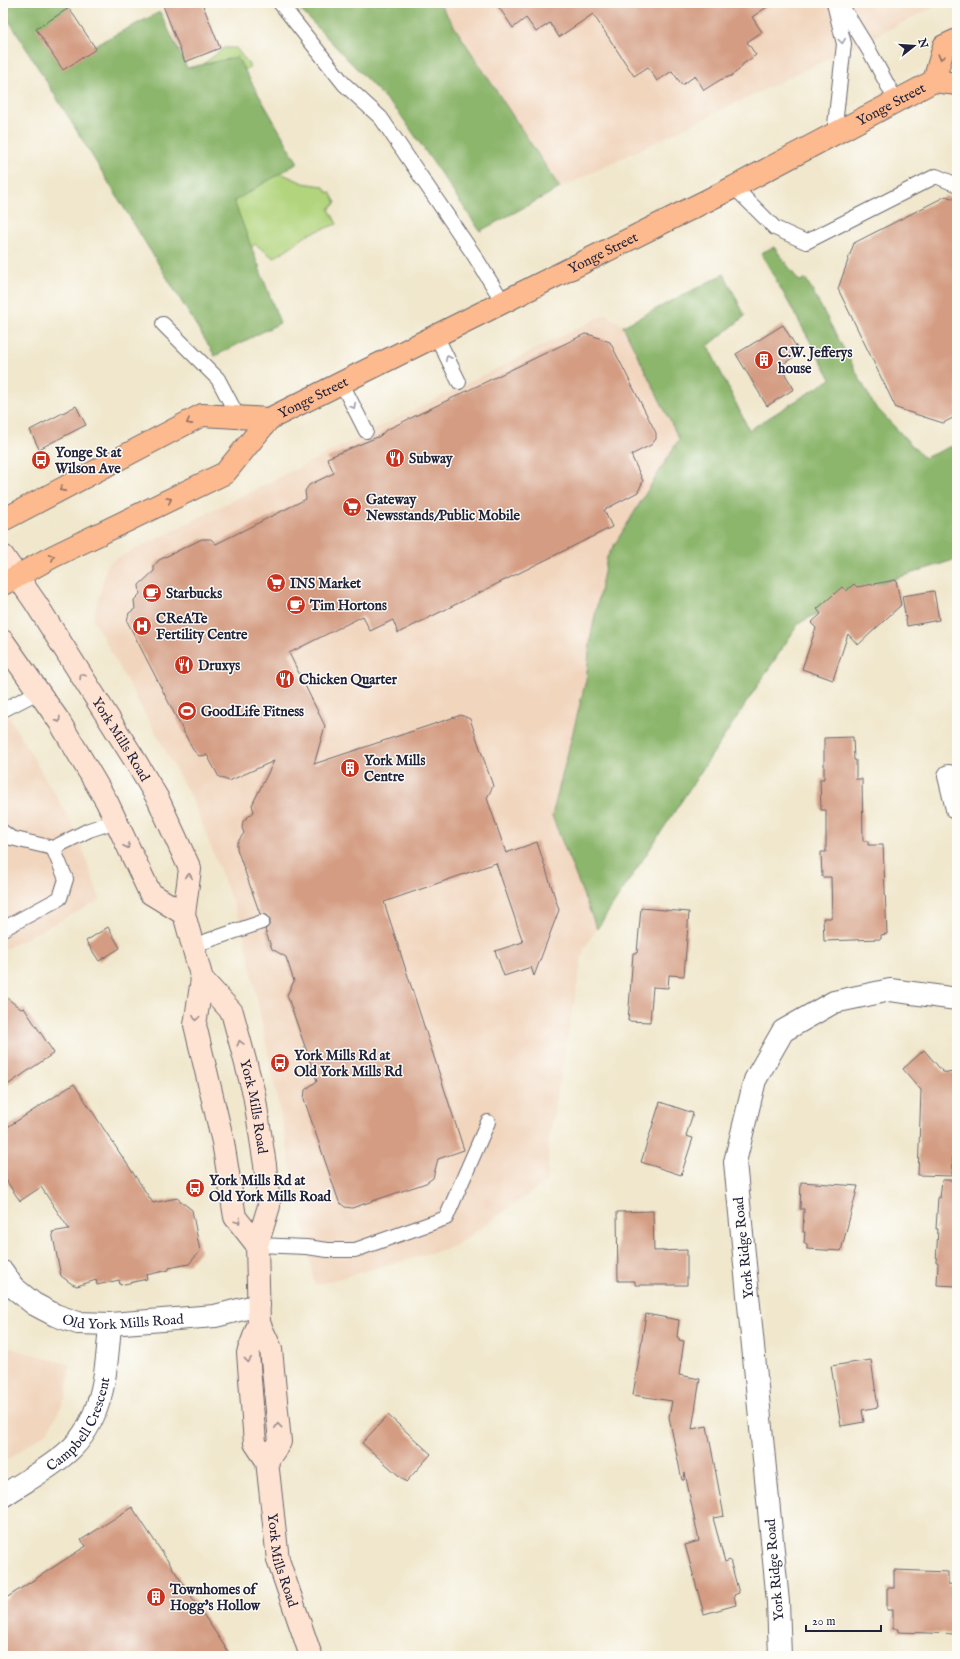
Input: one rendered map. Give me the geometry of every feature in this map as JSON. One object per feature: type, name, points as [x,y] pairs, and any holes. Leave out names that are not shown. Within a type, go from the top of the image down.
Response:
[{"type":"main road","name":"Yonge Street","points":[[934,81],[944,46],[957,40]]},
{"type":"main road","name":"Yonge Street","points":[[10,580],[52,557],[225,473],[269,419],[734,187],[934,81],[957,84]]},
{"type":"main road","name":"Yonge Street","points":[[3,520],[202,415],[269,419]]},
{"type":"main road","name":"York Mills Road","points":[[3,556],[10,580],[133,757],[158,799],[190,869],[184,914],[202,979],[232,1012],[254,1094],[265,1165],[269,1206],[257,1245],[259,1314],[248,1353],[256,1443],[267,1461],[278,1560],[311,1656]]},
{"type":"main road","points":[[3,641],[59,721],[106,802],[150,893],[184,914]]},
{"type":"main road","name":"York Mills Road","points":[[202,979],[195,1025],[223,1142],[235,1217],[257,1245]]},
{"type":"street","points":[[949,776],[957,809]]},
{"type":"street","name":"York Ridge Road","points":[[780,1656],[777,1594],[735,1162],[755,1080],[783,1031],[834,1002],[890,990],[957,999]]},
{"type":"street","name":"Old York Mills Road","points":[[3,1272],[14,1287],[34,1304],[55,1315],[78,1323],[110,1324],[259,1314]]},
{"type":"street","name":"Campbell Crescent","points":[[3,1496],[59,1459],[73,1447],[86,1431],[96,1410],[102,1389],[107,1359],[110,1324]]},
{"type":"lane","points":[[280,3],[344,84],[381,118],[474,256],[503,302]]},
{"type":"lane","points":[[834,3],[844,44],[834,134]]},
{"type":"lane","points":[[840,3],[870,52],[896,101]]},
{"type":"lane","points":[[734,187],[775,228],[806,242],[936,176],[957,185]]},
{"type":"lane","points":[[163,324],[218,378],[238,417]]},
{"type":"lane","points":[[436,335],[459,382]]},
{"type":"lane","points":[[341,382],[366,431]]},
{"type":"lane","points":[[3,710],[38,692]]},
{"type":"lane","points":[[4,834],[11,838],[52,848],[89,830],[116,821]]},
{"type":"lane","points":[[3,929],[60,898],[66,878],[52,848]]},
{"type":"lane","points":[[192,946],[262,922]]},
{"type":"lane","points":[[257,1245],[306,1247],[328,1250],[356,1250],[446,1218],[488,1122]]},
{"type":"shaded area","points":[[439,3],[943,3],[560,188]]},
{"type":"shaded area","points":[[606,314],[623,326],[679,439],[607,557],[591,635],[586,680],[552,816],[597,929],[584,948],[548,1144],[548,1180],[455,1246],[315,1285],[243,929],[193,801],[93,619],[108,563]]},
{"type":"shaded area","points":[[3,707],[77,832],[100,900],[3,950]]},
{"type":"shaded area","points":[[3,1341],[11,1348],[70,1365],[66,1397],[48,1431],[3,1463]]},
{"type":"green space","points":[[3,3],[67,3],[89,48],[160,12],[187,68],[237,57],[298,163],[234,201],[280,323],[215,356],[10,22],[3,24]]},
{"type":"green space","points":[[294,3],[439,3],[560,188],[480,231],[400,114]]},
{"type":"green space","points":[[224,48],[236,48],[250,66],[243,72],[276,171],[303,183],[323,186],[328,193],[330,192],[336,203],[329,209],[337,224],[309,234],[274,258],[255,244],[247,253],[261,267],[217,297],[192,73]]},
{"type":"green space","points":[[774,247],[799,281],[806,279],[874,405],[924,458],[957,444],[957,559],[871,586],[799,623],[597,929],[552,816],[586,680],[591,635],[607,557],[679,439],[623,326],[724,274],[745,316],[708,346],[749,430],[831,379],[761,253]]},
{"type":"building","points":[[162,3],[202,3],[220,48],[185,62]]},
{"type":"building","points":[[496,3],[773,3],[752,17],[762,32],[747,42],[756,55],[743,64],[739,70],[731,76],[720,80],[704,90],[695,76],[682,85],[672,71],[657,81],[648,67],[634,76],[593,14],[559,37],[550,23],[536,32],[526,18],[513,28]]},
{"type":"building","points":[[69,8],[96,49],[63,70],[36,29]]},
{"type":"building","points":[[946,196],[957,200],[957,416],[943,423],[896,408],[838,289],[854,243]]},
{"type":"building","name":"C.W. Jefferys house","points":[[783,325],[800,353],[780,366],[794,389],[767,406],[736,354]]},
{"type":"building","name":"York Mills Centre","points":[[585,334],[610,342],[656,433],[656,439],[651,445],[631,455],[643,481],[638,492],[604,510],[612,527],[398,633],[393,620],[370,631],[363,616],[289,653],[325,726],[314,764],[461,715],[470,719],[493,786],[487,798],[506,853],[537,842],[559,910],[534,976],[531,967],[504,976],[495,951],[523,942],[496,863],[384,902],[464,1150],[438,1159],[433,1178],[426,1183],[352,1208],[345,1207],[339,1202],[304,1099],[305,1090],[317,1081],[287,995],[294,981],[286,957],[272,949],[265,930],[270,924],[270,919],[267,915],[260,914],[237,849],[237,843],[244,833],[242,828],[243,821],[254,812],[252,805],[274,761],[229,781],[219,777],[207,755],[199,756],[193,750],[127,621],[129,613],[135,609],[134,600],[140,594],[139,585],[154,571],[154,566],[159,560],[202,539],[211,539],[216,544],[306,499],[305,491],[309,485],[334,473],[327,458],[380,436],[386,430]]},
{"type":"building","points":[[76,406],[86,425],[39,449],[30,430]]},
{"type":"building","points":[[896,580],[901,605],[858,645],[848,634],[833,680],[802,669],[816,628],[811,623],[821,614],[817,609],[842,587],[846,591],[854,584],[857,587]]},
{"type":"building","points":[[934,591],[939,620],[907,626],[902,596]]},
{"type":"building","points":[[853,737],[854,760],[856,760],[856,779],[862,779],[863,841],[868,841],[868,845],[883,845],[887,934],[881,935],[881,939],[824,941],[823,918],[832,918],[831,877],[822,877],[821,852],[826,852],[826,810],[821,810],[820,779],[824,779],[824,738]]},
{"type":"building","points":[[641,908],[689,912],[684,976],[669,975],[668,988],[653,987],[650,1022],[628,1021],[633,953],[637,953]]},
{"type":"building","points":[[108,927],[120,948],[99,961],[86,941]]},
{"type":"building","points":[[3,995],[21,1009],[24,1008],[54,1053],[3,1088]]},
{"type":"building","points":[[924,1050],[943,1072],[957,1073],[956,1144],[953,1144],[952,1176],[918,1175],[921,1090],[903,1069]]},
{"type":"building","points":[[74,1084],[153,1203],[177,1198],[192,1210],[200,1251],[189,1264],[146,1275],[147,1279],[120,1285],[119,1280],[97,1285],[96,1280],[77,1286],[61,1276],[52,1232],[69,1229],[41,1187],[20,1201],[3,1176],[3,1130]]},
{"type":"building","points":[[660,1102],[693,1113],[686,1136],[693,1138],[681,1175],[641,1162]]},
{"type":"building","points":[[942,1180],[957,1180],[957,1286],[937,1285],[938,1262],[936,1262],[938,1229],[936,1229],[938,1197],[940,1198]]},
{"type":"building","points":[[801,1182],[858,1186],[841,1251],[807,1249],[807,1244],[804,1243],[805,1232],[803,1232],[804,1209],[800,1209]]},
{"type":"building","points":[[653,1211],[654,1251],[687,1250],[687,1285],[635,1285],[635,1281],[618,1281],[617,1212]]},
{"type":"building","points":[[646,1314],[679,1320],[677,1337],[679,1340],[684,1341],[679,1375],[700,1379],[692,1429],[707,1426],[724,1516],[713,1518],[725,1562],[730,1560],[739,1593],[734,1595],[736,1605],[704,1614],[685,1545],[699,1541],[685,1473],[684,1480],[682,1480],[669,1417],[672,1401],[633,1395]]},
{"type":"building","points":[[871,1360],[878,1407],[862,1410],[864,1422],[841,1426],[831,1366]]},
{"type":"building","points":[[388,1415],[431,1454],[406,1482],[362,1443]]},
{"type":"building","points":[[132,1507],[231,1656],[3,1656],[3,1600],[86,1546],[81,1540]]},
{"type":"building","points":[[894,1570],[948,1572],[948,1584],[957,1585],[957,1634],[898,1632],[898,1629],[893,1629],[893,1610],[887,1610],[887,1588],[894,1588]]},
{"type":"place","name":"C.W. Jefferys house","points":[[764,360]]},
{"type":"place","name":"Subway","points":[[395,458]]},
{"type":"place","name":"Yonge St at Wilson Ave","points":[[41,460]]},
{"type":"place","name":"Gateway Newsstands/Public Mobile","points":[[352,507]]},
{"type":"place","name":"INS Market","points":[[276,583]]},
{"type":"place","name":"Starbucks","points":[[152,593]]},
{"type":"place","name":"Tim Hortons","points":[[296,605]]},
{"type":"place","name":"CReATe Fertility Centre","points":[[142,626]]},
{"type":"place","name":"Druxys","points":[[184,665]]},
{"type":"place","name":"Chicken Quarter","points":[[285,679]]},
{"type":"place","name":"GoodLife Fitness","points":[[187,711]]},
{"type":"place","name":"York Mills Centre","points":[[350,768]]},
{"type":"place","name":"York Mills Rd at Old York Mills Rd","points":[[280,1063]]},
{"type":"place","name":"York Mills Rd at Old York Mills Road","points":[[195,1188]]},
{"type":"place","name":"Townhomes of Hogg's Hollow","points":[[156,1597]]}]
